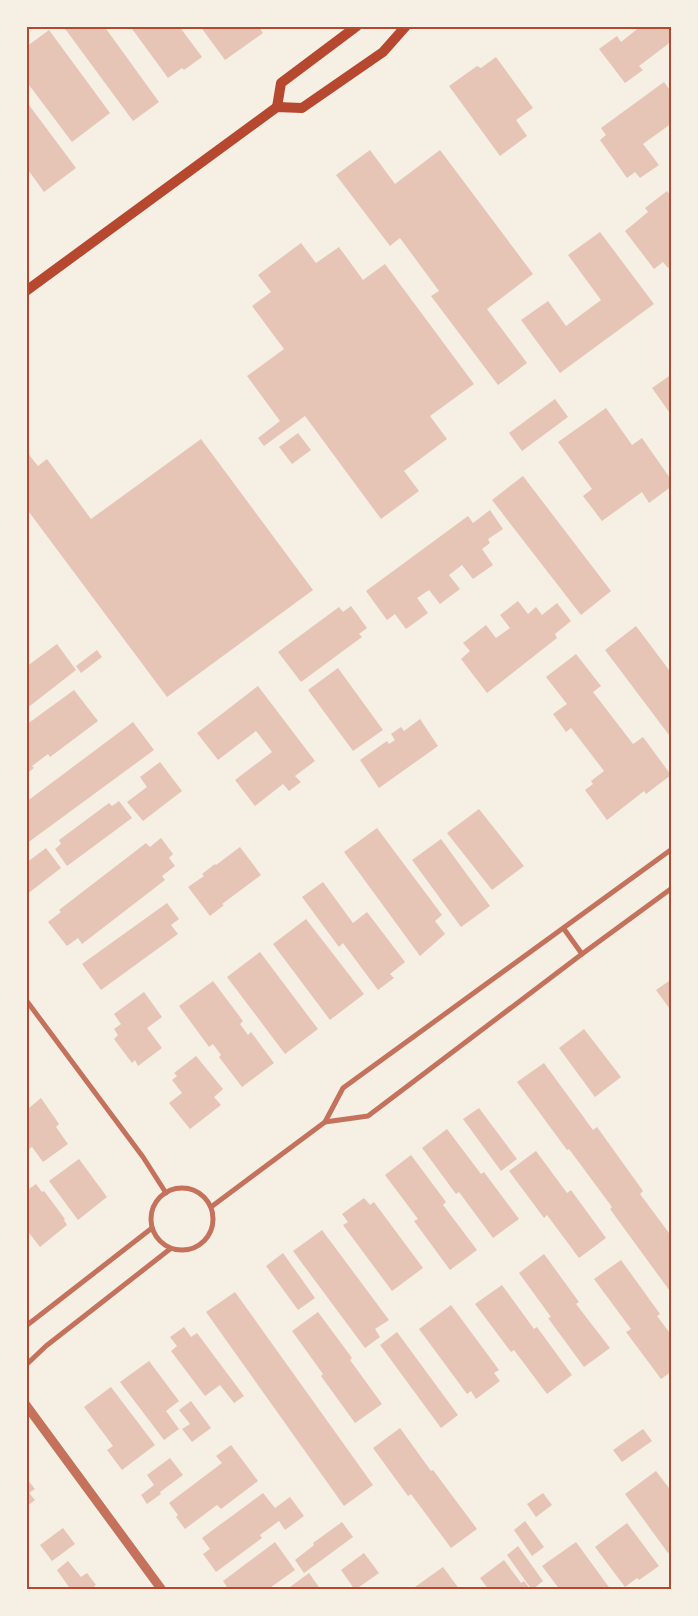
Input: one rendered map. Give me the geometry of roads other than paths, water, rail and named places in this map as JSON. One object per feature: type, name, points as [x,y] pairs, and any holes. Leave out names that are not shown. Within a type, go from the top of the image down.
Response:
[{"type":"main road","points":[[277,107],[281,83],[357,26]]},
{"type":"main road","points":[[26,291],[277,107],[302,108],[383,52],[406,26]]},
{"type":"street","points":[[211,1208],[325,1122],[343,1088],[672,849]]},
{"type":"street","points":[[325,1122],[368,1116],[672,888]]},
{"type":"street","points":[[564,929],[582,954]]},
{"type":"street","points":[[26,1000],[143,1157],[166,1193]]},
{"type":"street","points":[[174,1189],[192,1189],[206,1200],[214,1216],[210,1234],[205,1242],[189,1250],[179,1251],[170,1249],[156,1237],[152,1228],[151,1213],[159,1198],[166,1193],[174,1189]]},
{"type":"street","points":[[26,1326],[152,1228]]},
{"type":"street","points":[[26,1365],[46,1346],[170,1249]]},
{"type":"street","points":[[26,1405],[162,1590]]}]
